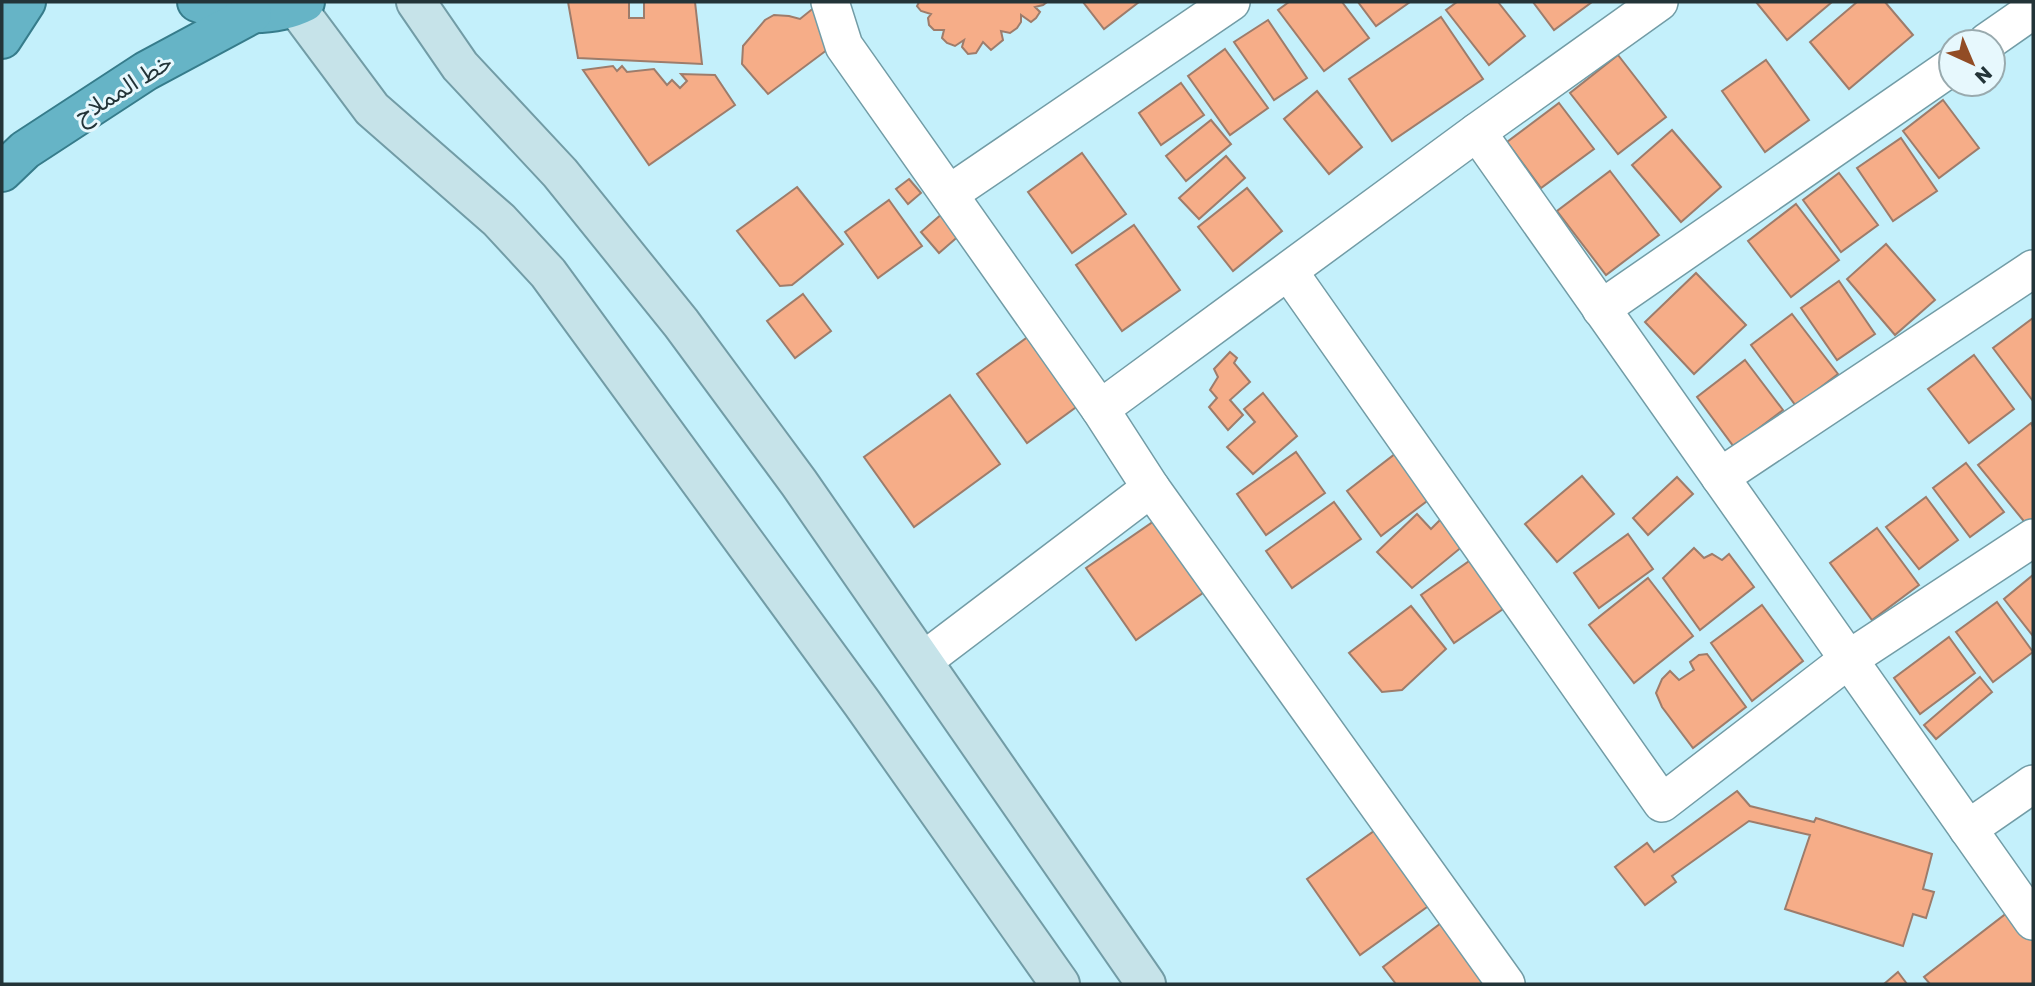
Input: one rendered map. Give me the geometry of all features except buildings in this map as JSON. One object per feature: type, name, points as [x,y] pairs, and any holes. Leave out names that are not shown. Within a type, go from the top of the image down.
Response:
[{"type":"highway","points":[[2,39],[26,2]]},
{"type":"highway","points":[[197,2],[214,10],[252,14],[300,4]]},
{"type":"highway","name":"خط المملاح","points":[[2,172],[25,150],[146,71],[252,14]]},
{"type":"main road","points":[[416,2],[460,66],[560,173],[681,323],[799,483],[1146,984]]},
{"type":"main road","points":[[300,4],[372,109],[499,220],[548,273],[862,704],[1060,984]]},
{"type":"street","points":[[830,2],[844,46],[1100,409],[1151,488],[1506,984]]},
{"type":"street","points":[[949,194],[1231,2]]},
{"type":"street","points":[[1100,409],[1659,2]]},
{"type":"street","points":[[2007,28],[2033,10]]},
{"type":"street","points":[[1601,309],[1937,77]]},
{"type":"street","points":[[1477,132],[2033,921]]},
{"type":"street","points":[[1720,477],[2033,269]]},
{"type":"street","points":[[1289,272],[1662,803],[1849,659],[2033,538]]},
{"type":"street","points":[[923,661],[1151,488]]},
{"type":"street","points":[[1968,829],[2033,784]]}]
